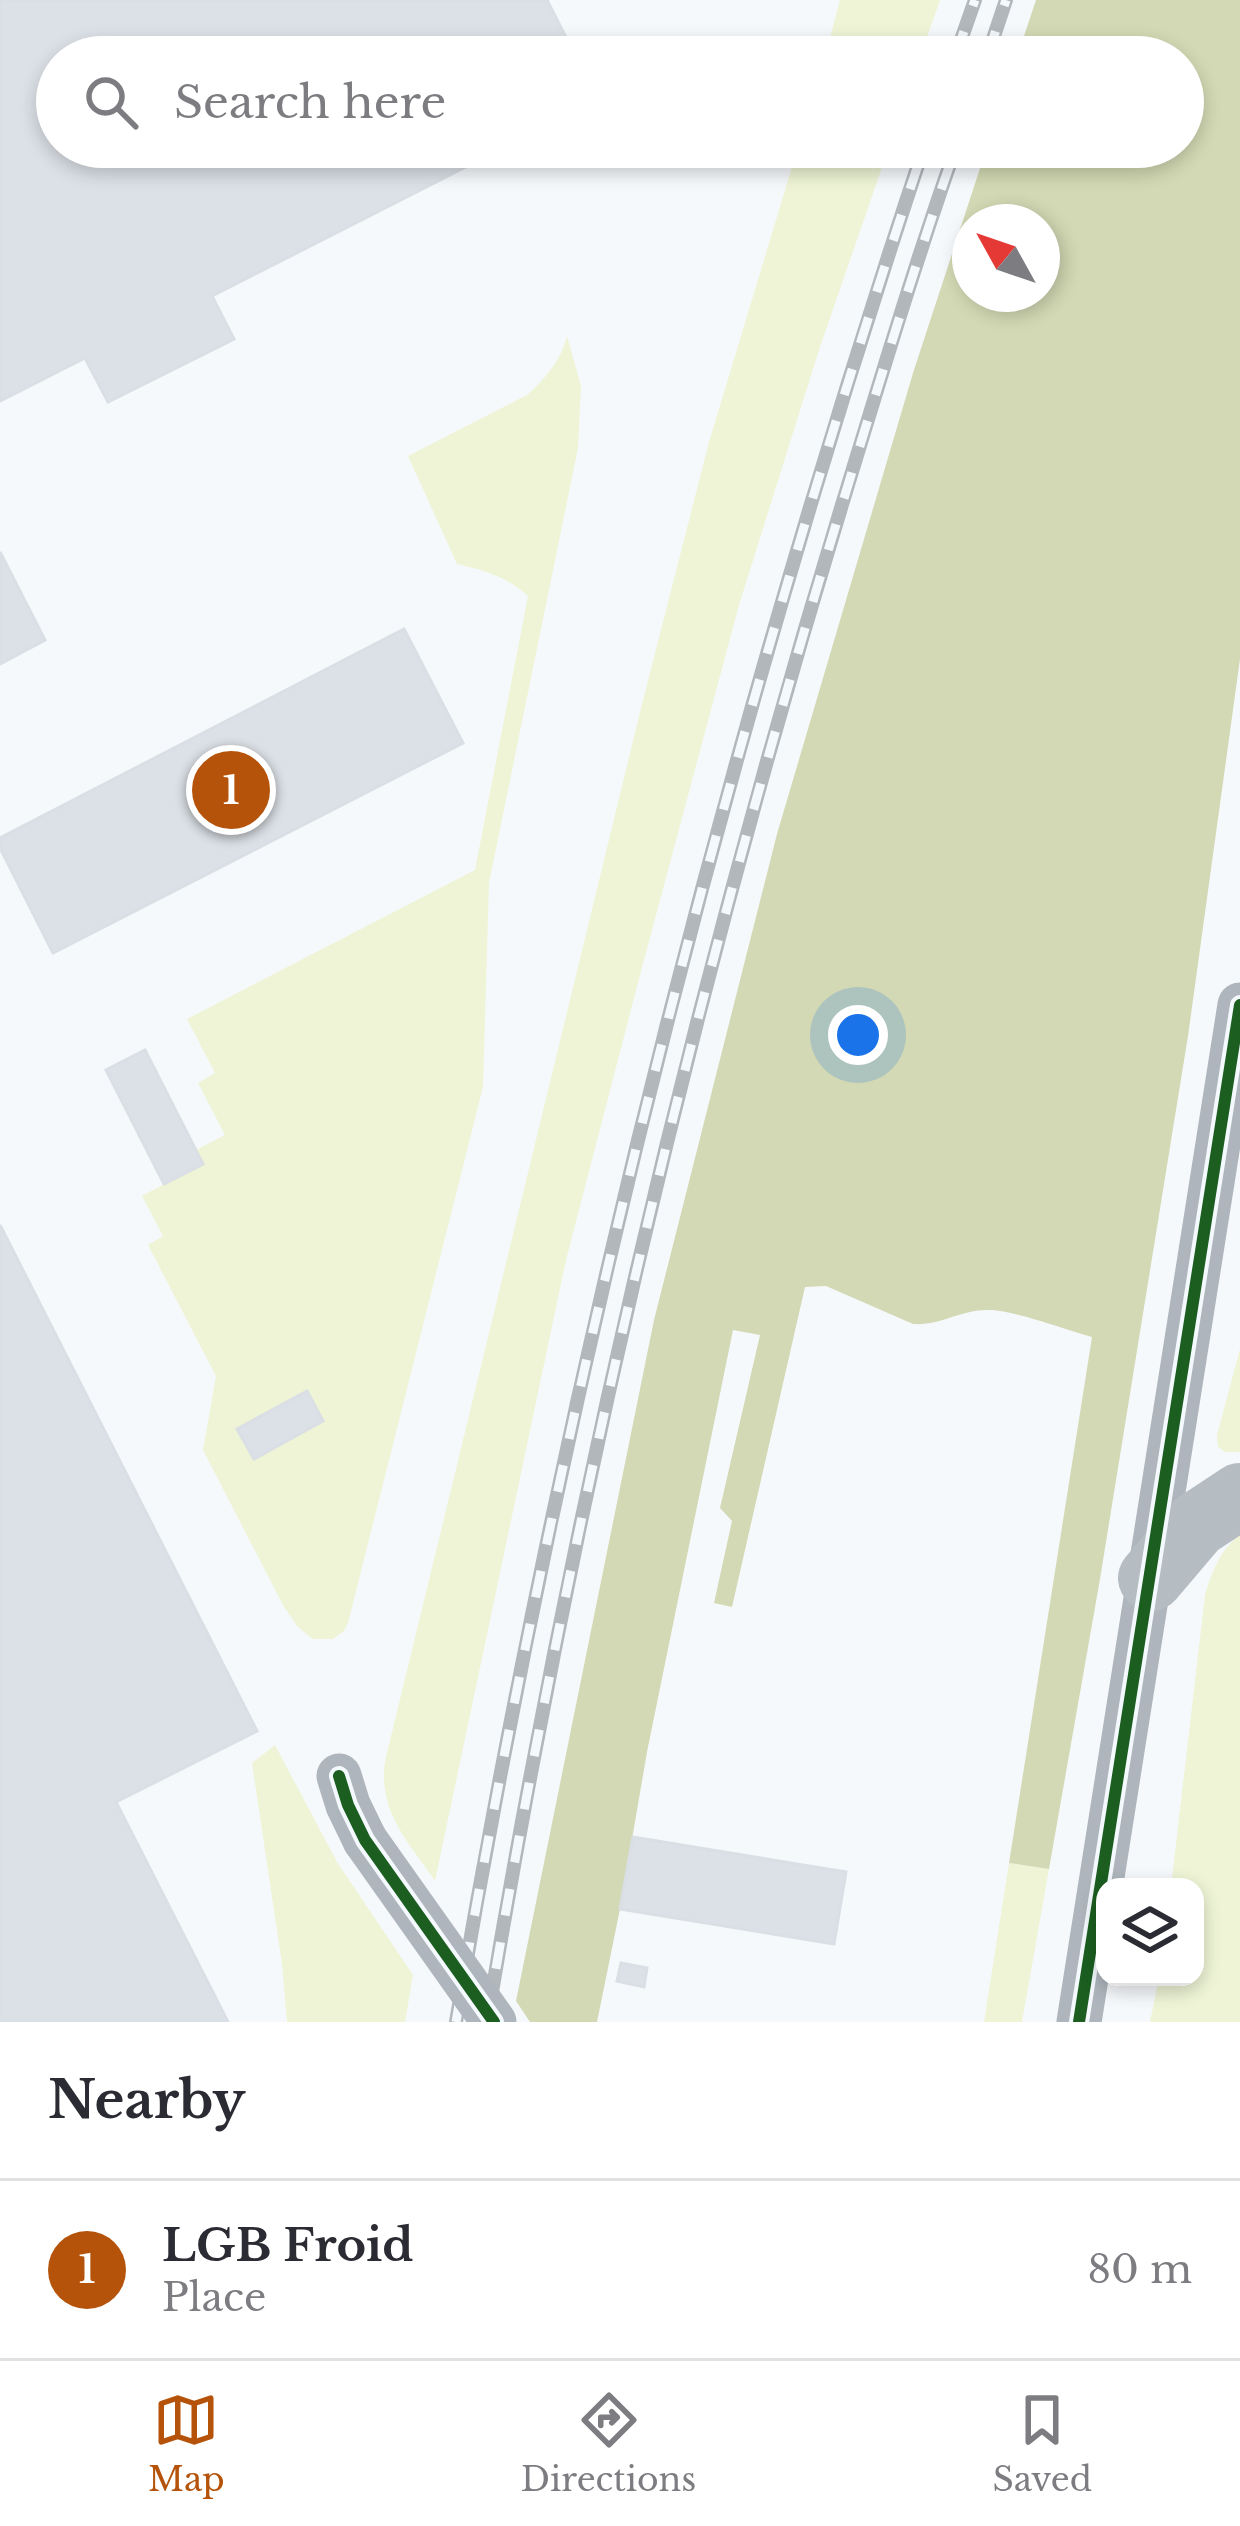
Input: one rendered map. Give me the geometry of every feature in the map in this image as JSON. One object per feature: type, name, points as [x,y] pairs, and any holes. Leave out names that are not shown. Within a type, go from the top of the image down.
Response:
[{"type":"highway","points":[[1150,1578],[1196,1525],[1240,1496]]},
{"type":"street","points":[[1079,2022],[1240,1005]]},
{"type":"street","points":[[339,1776],[365,1840],[494,2022]]},
{"type":"green space","points":[[840,0],[940,0],[927,36],[831,36]]},
{"type":"green space","points":[[1036,0],[1240,0],[1240,659],[1188,1036],[1049,1869],[1009,1863],[1092,1337],[989,1310],[913,1324],[826,1286],[805,1287],[732,1607],[714,1603],[732,1521],[720,1508],[760,1335],[733,1330],[597,2022],[530,2022],[516,2001],[654,1320],[777,834],[952,254],[952,312],[1060,312],[1060,204],[968,204],[980,168],[1204,168],[1204,36],[1024,36]]},
{"type":"green space","points":[[792,168],[882,168],[739,605],[640,975],[566,1260],[435,1881],[391,1811],[385,1761],[709,442]]},
{"type":"green space","points":[[567,336],[581,386],[578,448],[489,883],[483,1087],[348,1623],[333,1639],[313,1639],[284,1607],[203,1450],[216,1376],[148,1245],[163,1236],[142,1196],[202,1164],[196,1150],[225,1135],[198,1083],[215,1073],[187,1019],[475,870],[528,596],[495,575],[457,564],[408,456],[527,395],[552,368]]},
{"type":"green space","points":[[1240,1349],[1240,1452],[1225,1452],[1218,1447],[1217,1435]]},
{"type":"green space","points":[[1240,1534],[1240,2022],[1150,2022],[1157,1986],[1204,1986],[1204,1878],[1172,1878],[1205,1595],[1227,1547]]},
{"type":"green space","points":[[275,1745],[337,1862],[413,1975],[405,2022],[287,2022],[252,1763]]},
{"type":"green space","points":[[1009,1863],[1049,1869],[1022,2022],[984,2022]]},
{"type":"building","points":[[0,0],[547,0],[565,36],[36,36],[36,168],[464,168],[212,296],[234,339],[108,402],[85,358],[0,401]]},
{"type":"building","points":[[0,552],[45,640],[0,664]]},
{"type":"building","points":[[404,629],[463,743],[53,953],[0,848],[0,838]]},
{"type":"building","points":[[145,1050],[203,1164],[164,1184],[106,1070]]},
{"type":"building","points":[[0,1225],[257,1731],[116,1802],[228,2022],[0,2022]]},
{"type":"building","points":[[307,1391],[323,1421],[254,1459],[237,1429]]},
{"type":"building","points":[[633,1837],[846,1872],[834,1944],[620,1909]]},
{"type":"building","points":[[621,1963],[647,1968],[644,1987],[617,1981]]},
{"type":"railway","points":[[962,36],[975,0]]},
{"type":"railway","points":[[994,36],[1006,0]]},
{"type":"railway","points":[[456,2022],[546,1547],[654,1076],[780,609],[917,168]]},
{"type":"railway","points":[[487,2022],[557,1639],[685,1070],[786,694],[949,168]]},
{"type":"cycle path","points":[[1079,2022],[1240,1005]]},
{"type":"cycle path","points":[[339,1776],[365,1840],[494,2022]]},
{"type":"place","name":"LGB Froid","points":[[231,790]]}]
